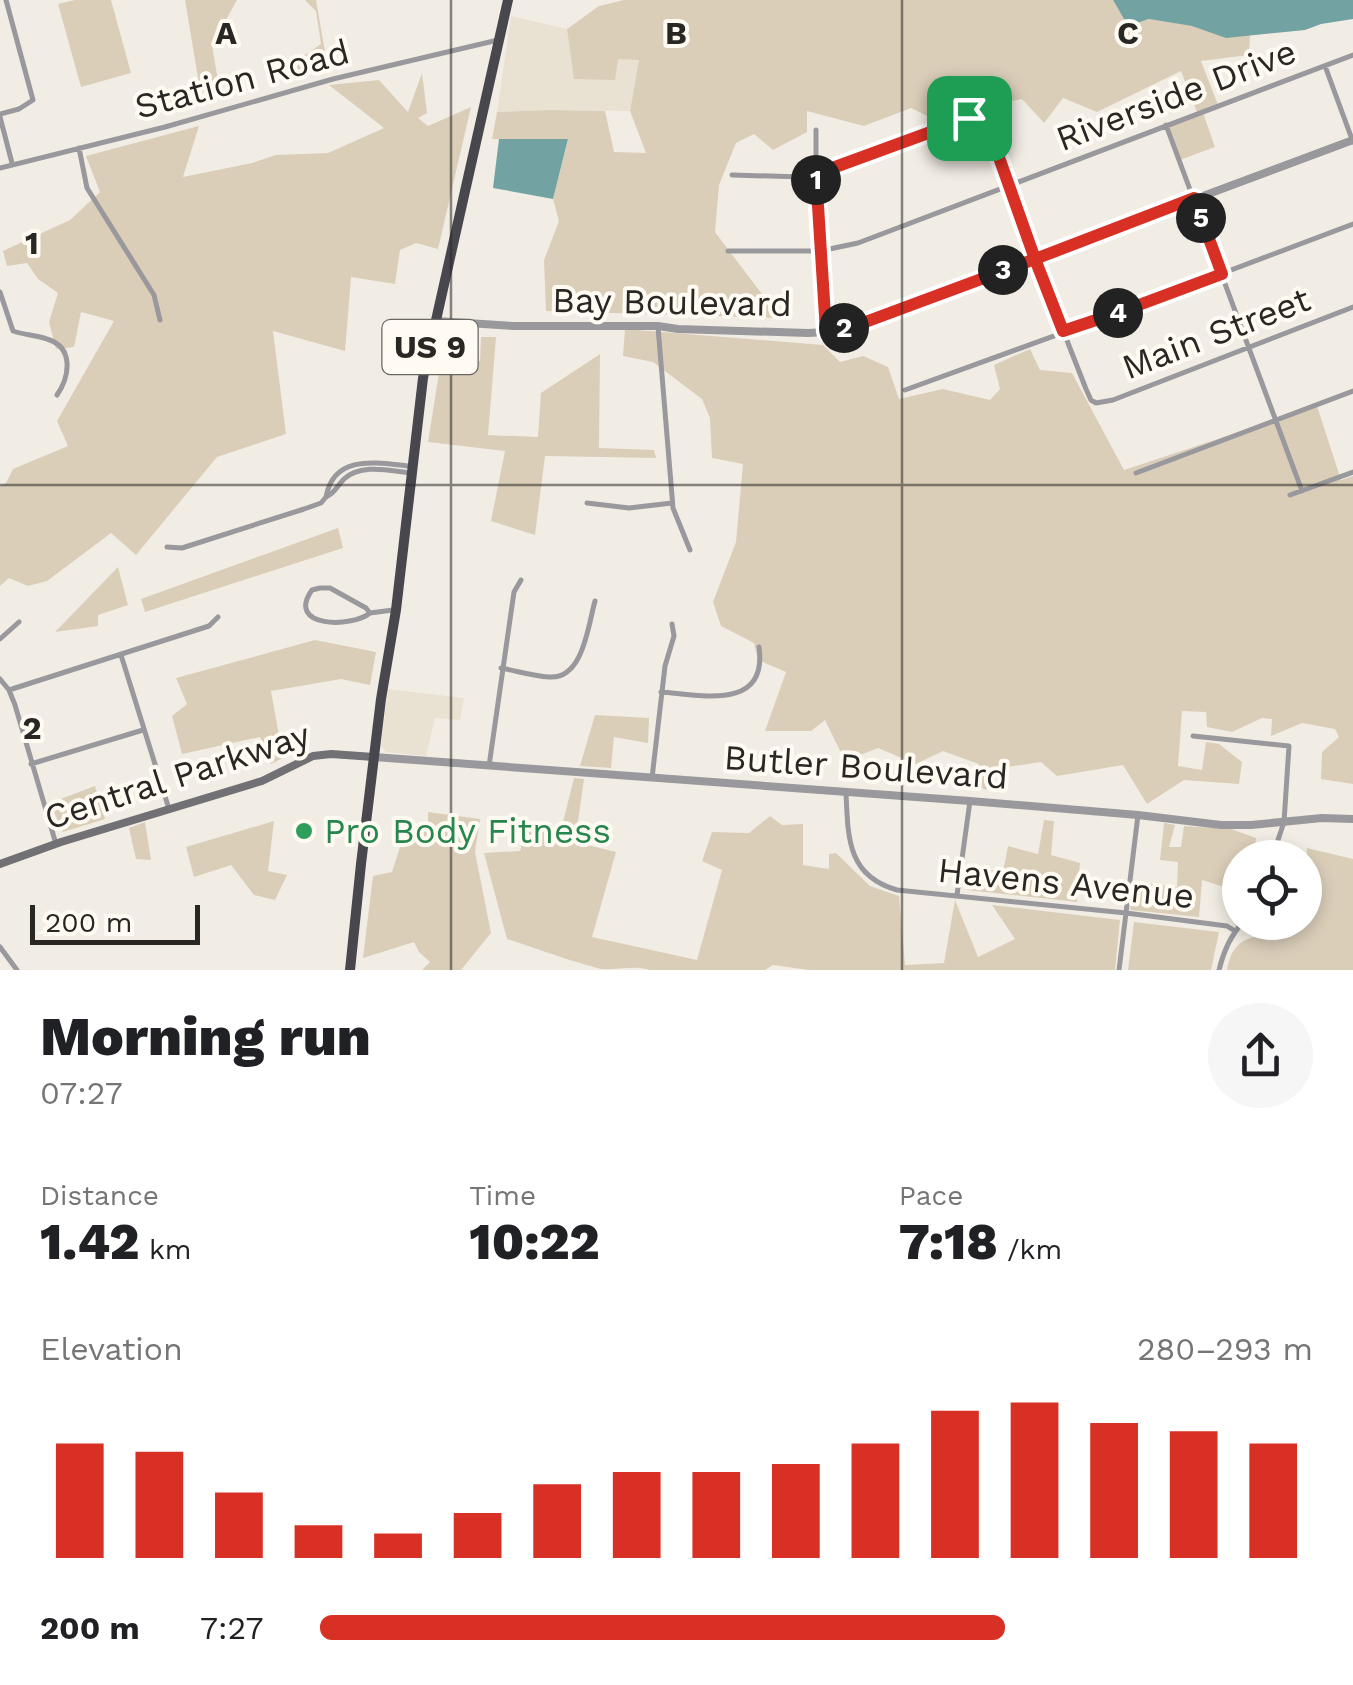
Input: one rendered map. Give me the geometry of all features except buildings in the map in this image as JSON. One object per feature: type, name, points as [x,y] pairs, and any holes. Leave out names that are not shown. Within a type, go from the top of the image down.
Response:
[{"type":"highway","name":"US 9","points":[[350,970],[423,378],[508,0]]},
{"type":"main road","name":"Central Parkway","points":[[0,864],[262,781],[320,754],[374,757]]},
{"type":"street","points":[[6,0],[32,100],[0,116],[12,164]]},
{"type":"street","name":"Station Road","points":[[0,168],[333,79],[498,40]]},
{"type":"street","name":"Riverside Drive","points":[[728,252],[820,251],[858,243],[1353,55]]},
{"type":"street","points":[[1325,66],[1353,140]]},
{"type":"street","points":[[732,176],[816,174],[886,146],[979,117],[985,121],[1063,331]]},
{"type":"street","points":[[1166,126],[1302,490]]},
{"type":"street","points":[[816,130],[826,332]]},
{"type":"street","name":"Bay Boulevard","points":[[436,320],[513,326],[826,332],[860,324],[1353,140]]},
{"type":"street","points":[[79,148],[87,188],[154,295],[160,320]]},
{"type":"street","points":[[905,390],[1353,224]]},
{"type":"street","points":[[0,292],[13,331],[60,345],[68,366],[66,382],[56,395]]},
{"type":"street","name":"Main Street","points":[[1063,331],[1091,400],[1096,403],[1353,307]]},
{"type":"street","points":[[658,326],[672,502],[690,550]]},
{"type":"street","points":[[1136,473],[1353,391]]},
{"type":"street","points":[[167,547],[182,548],[321,503],[342,481],[364,470],[412,470]]},
{"type":"street","points":[[1290,494],[1353,472]]},
{"type":"street","points":[[587,503],[628,508],[672,502]]},
{"type":"street","points":[[488,766],[514,592],[521,580]]},
{"type":"street","points":[[370,613],[330,588],[312,590],[306,600],[309,614],[322,622],[361,620],[370,613],[396,610]]},
{"type":"street","points":[[501,668],[553,678],[566,675],[576,665],[595,601]]},
{"type":"street","points":[[8,690],[208,626],[218,617]]},
{"type":"street","points":[[0,639],[19,622]]},
{"type":"street","points":[[652,778],[664,666],[674,636],[672,624]]},
{"type":"street","points":[[661,692],[717,696],[741,692],[756,675],[759,647]]},
{"type":"street","points":[[121,655],[168,809]]},
{"type":"street","points":[[0,679],[15,704],[56,844]]},
{"type":"street","points":[[31,764],[143,730]]},
{"type":"street","points":[[1194,736],[1289,746],[1284,822],[1278,840]]},
{"type":"street","name":"Butler Boulevard","points":[[374,757],[970,801],[1221,825],[1353,819]]},
{"type":"street","name":"Havens Avenue","points":[[846,792],[848,829],[857,863],[876,882],[890,888],[1222,925]]},
{"type":"street","points":[[957,895],[970,801]]},
{"type":"street","points":[[1119,970],[1138,815]]},
{"type":"street","points":[[1219,970],[1230,940]]},
{"type":"street","points":[[0,947],[16,970]]},
{"type":"shaded area","points":[[111,0],[131,73],[81,87],[58,4]]},
{"type":"shaded area","points":[[185,0],[237,0],[212,45],[221,99],[200,90]]},
{"type":"shaded area","points":[[305,0],[316,0],[328,69],[295,71],[302,57],[321,44],[316,11]]},
{"type":"shaded area","points":[[624,0],[1113,0],[1128,26],[1150,19],[1250,35],[1249,55],[1201,61],[1218,105],[1202,110],[1215,147],[1177,161],[1165,124],[1197,112],[1181,71],[1097,112],[1063,98],[1044,123],[1022,99],[932,118],[911,108],[864,126],[807,111],[807,132],[773,150],[754,134],[736,143],[719,185],[715,232],[780,318],[546,311],[544,260],[559,221],[553,199],[568,140],[492,139],[497,112],[605,111],[614,152],[646,153],[630,111],[639,60],[618,59],[615,80],[574,79],[567,29],[599,6]]},
{"type":"shaded area","points":[[511,16],[567,29],[575,79],[618,59],[639,60],[630,111],[497,112]]},
{"type":"shaded area","points":[[422,73],[427,113],[418,118],[428,126],[471,107],[438,249],[416,243],[400,250],[395,284],[351,277],[345,351],[273,331],[286,434],[217,457],[136,555],[111,533],[47,581],[28,586],[9,578],[0,586],[0,486],[13,469],[68,446],[57,421],[114,321],[81,312],[74,347],[56,349],[49,322],[58,293],[38,279],[27,263],[7,266],[3,251],[70,220],[100,192],[86,156],[199,126],[183,177],[276,155],[328,153],[384,128],[329,85],[379,80],[408,112]]},
{"type":"shaded area","points":[[625,329],[823,345],[840,362],[863,356],[888,367],[899,399],[943,389],[990,400],[1000,389],[994,365],[1030,349],[1040,370],[1072,373],[1124,470],[1317,406],[1341,480],[1353,476],[1353,784],[1321,779],[1322,752],[1339,737],[1335,729],[1302,723],[1271,736],[1272,719],[1262,718],[1232,732],[1207,727],[1206,712],[1182,711],[1178,766],[1202,770],[1206,742],[1219,744],[1242,762],[1239,784],[1184,780],[1147,804],[1123,765],[1057,776],[1041,762],[1000,768],[986,790],[975,784],[979,764],[943,751],[916,764],[878,748],[845,761],[825,720],[811,731],[765,731],[786,672],[758,660],[754,643],[721,626],[713,602],[736,542],[743,464],[712,458],[710,418],[702,399],[653,362],[623,356]]},
{"type":"shaded area","points":[[481,337],[496,337],[488,435],[538,437],[541,393],[600,354],[599,448],[654,450],[656,458],[545,456],[535,535],[491,521],[505,451],[428,442],[441,360],[480,361]]},
{"type":"shaded area","points":[[338,528],[343,548],[145,612],[141,599]]},
{"type":"shaded area","points":[[118,567],[128,605],[98,615],[98,626],[55,632]]},
{"type":"shaded area","points":[[315,640],[376,652],[370,685],[341,679],[271,691],[283,758],[271,764],[260,737],[182,754],[172,716],[187,704],[176,678]]},
{"type":"shaded area","points":[[388,689],[464,698],[460,720],[435,718],[426,756],[386,752],[381,746]]},
{"type":"shaded area","points":[[595,715],[649,718],[648,743],[614,737],[611,768],[580,766]]},
{"type":"shaded area","points":[[574,778],[584,779],[575,842],[616,852],[592,937],[697,960],[722,870],[702,861],[712,832],[749,833],[770,816],[782,825],[803,824],[803,865],[829,869],[829,854],[836,853],[870,886],[899,896],[905,965],[944,963],[955,900],[978,957],[1015,939],[992,905],[1120,920],[1115,970],[809,970],[773,965],[765,970],[601,969],[507,939],[484,853],[520,851],[528,825],[562,826]]},
{"type":"shaded area","points":[[95,786],[105,819],[63,832],[50,803]]},
{"type":"shaded area","points":[[428,812],[480,819],[475,852],[491,933],[461,970],[422,970],[430,962],[414,942],[363,958],[373,876],[392,872],[406,828],[428,829]]},
{"type":"shaded area","points":[[1044,820],[1054,821],[1051,855],[1080,863],[1077,902],[967,890],[969,867],[1003,872],[1008,846],[1038,854]]},
{"type":"shaded area","points":[[274,821],[268,871],[287,875],[275,900],[254,895],[231,865],[194,877],[186,847]]},
{"type":"shaded area","points":[[145,822],[151,860],[136,859],[129,828]]},
{"type":"shaded area","points":[[1164,823],[1175,825],[1169,847],[1181,847],[1184,826],[1231,829],[1256,838],[1222,840],[1222,886],[1202,880],[1199,917],[1130,910],[1135,882],[1177,887],[1178,862],[1160,860]]},
{"type":"shaded area","points":[[1322,852],[1353,859],[1353,970],[1227,970],[1230,957],[1242,942],[1322,940]]},
{"type":"shaded area","points":[[1134,922],[1219,932],[1211,970],[1128,970]]},
{"type":"water","points":[[1113,0],[1353,0],[1353,19],[1305,30],[1226,38],[1192,26],[1149,19],[1128,26]]},
{"type":"water","points":[[499,139],[568,139],[553,199],[493,188]]},
{"type":"place","name":"Pro Body Fitness","points":[[304,831]]},
{"type":"route","points":[[969,118],[816,174],[826,332],[860,324],[1035,259],[1063,331],[1222,274],[1194,198],[1035,259],[985,121],[969,118]]}]
